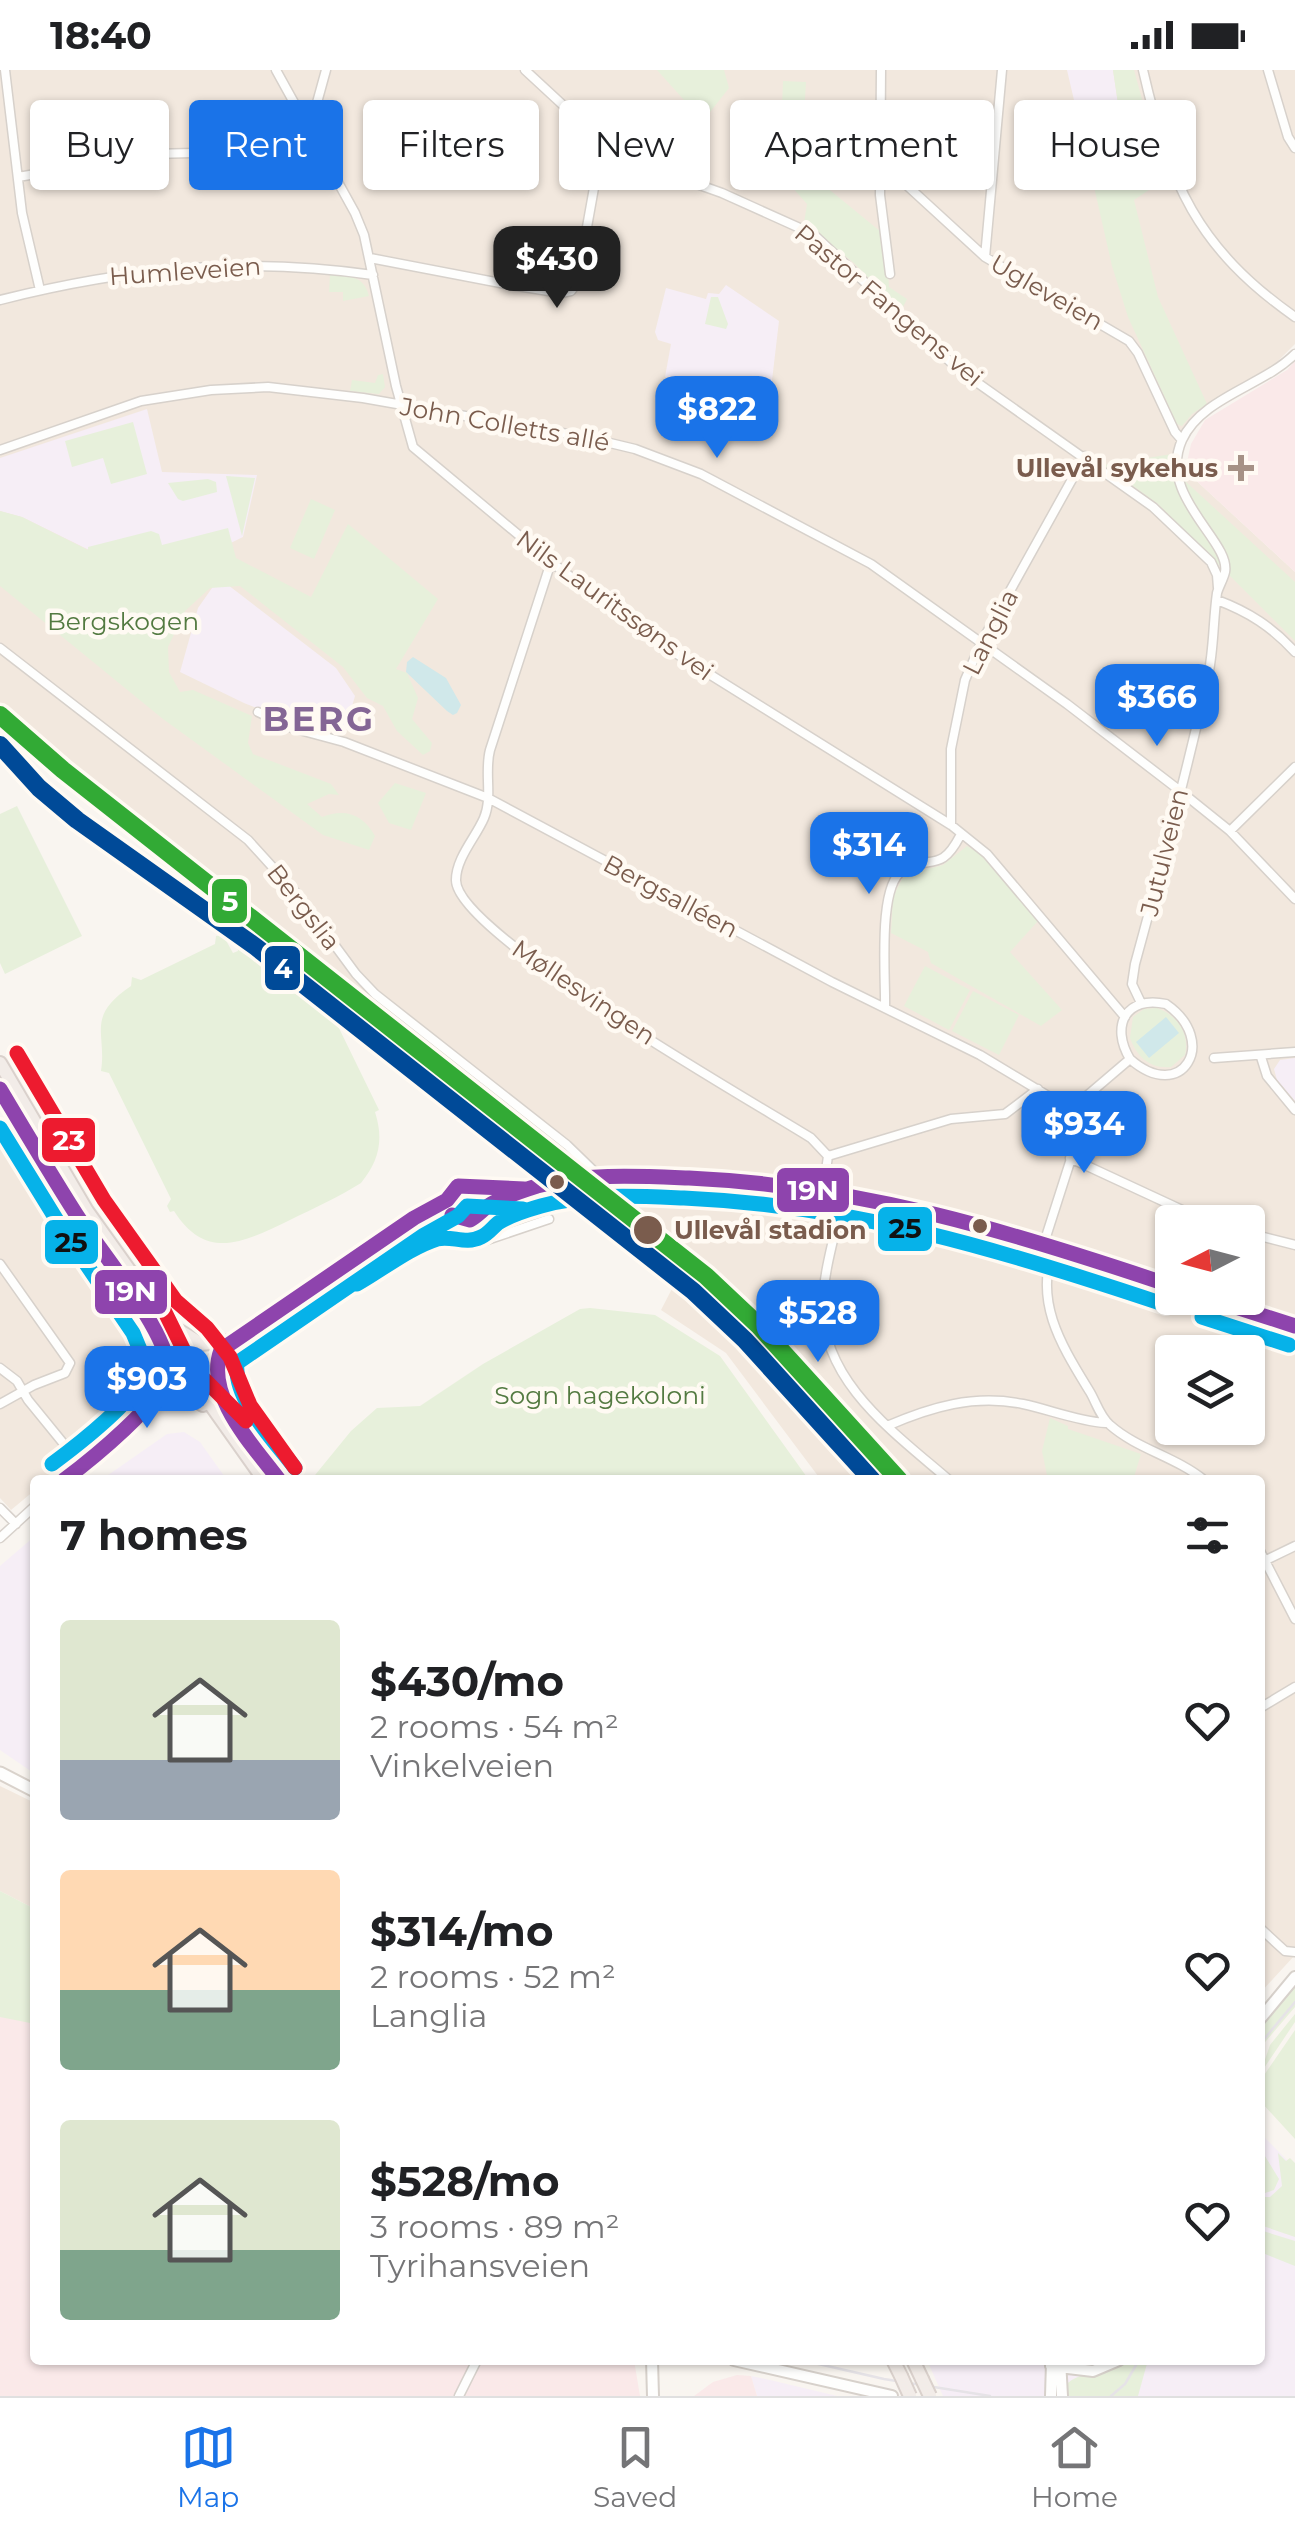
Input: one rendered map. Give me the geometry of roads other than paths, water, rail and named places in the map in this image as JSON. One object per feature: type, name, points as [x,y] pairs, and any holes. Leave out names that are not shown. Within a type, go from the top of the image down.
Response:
[{"type":"highway","points":[[0,1064],[156,1319],[169,1367],[156,1397]]},
{"type":"highway","points":[[0,1089],[77,1216],[228,1420],[261,1475]]},
{"type":"highway","points":[[156,1319],[201,1344],[236,1338]]},
{"type":"highway","points":[[228,1420],[214,1374],[215,1358],[236,1338]]},
{"type":"highway","points":[[156,1397],[172,1390],[187,1392],[228,1420],[275,1475]]},
{"type":"highway","points":[[896,2365],[910,2396]]},
{"type":"highway","points":[[915,2365],[930,2396]]},
{"type":"main road","points":[[447,1200],[452,1215],[471,1220],[482,1210],[525,1189],[596,1177],[707,1179],[823,1192],[955,1218],[1155,1280]]},
{"type":"main road","points":[[347,1267],[414,1218],[447,1200],[458,1186],[525,1189]]},
{"type":"main road","points":[[476,1188],[482,1196],[482,1210]]},
{"type":"main road","points":[[236,1338],[424,1222],[452,1215]]},
{"type":"main road","points":[[1261,1315],[1295,1326]]},
{"type":"main road","points":[[0,1773],[30,1788]]},
{"type":"street","points":[[5,70],[22,213],[40,290]]},
{"type":"street","name":"Nils Lauritssøns vei","points":[[276,70],[293,100]]},
{"type":"street","points":[[318,100],[326,70]]},
{"type":"street","name":"Pastor Fangens vei","points":[[525,70],[559,102]]},
{"type":"street","points":[[881,70],[881,100]]},
{"type":"street","points":[[985,257],[1002,70]]},
{"type":"street","points":[[1142,70],[1165,155],[1190,209],[1233,267],[1264,296],[1295,317]]},
{"type":"street","points":[[1268,70],[1288,137],[1295,148]]},
{"type":"street","points":[[18,177],[152,154],[189,153]]},
{"type":"street","name":"Pastor Fangens vei","points":[[710,189],[813,234],[958,369],[1153,507],[1210,562],[1218,575],[1218,588]]},
{"type":"street","name":"Nils Lauritssøns vei","points":[[343,190],[355,212],[370,258],[413,447],[551,562],[710,677],[950,825],[986,854],[1125,1016]]},
{"type":"street","points":[[370,258],[544,290],[571,291],[577,283],[594,190]]},
{"type":"street","points":[[880,190],[890,274]]},
{"type":"street","name":"Ugleveien","points":[[912,190],[985,257],[1129,342],[1182,440]]},
{"type":"street","name":"Humleveien","points":[[0,300],[133,271],[228,264],[281,265],[373,275]]},
{"type":"street","points":[[1182,440],[1198,418],[1295,354]]},
{"type":"street","name":"John Colletts allé","points":[[0,450],[141,402],[226,388],[298,389],[585,437],[635,449],[701,474],[871,564],[1179,790],[1230,831],[1295,899]]},
{"type":"street","name":"Jutulveien","points":[[1140,1003],[1132,984],[1135,964],[1208,674],[1218,588],[1225,573],[1225,562],[1184,493],[1179,467],[1182,440]]},
{"type":"street","name":"Langlia","points":[[950,825],[954,724],[965,680],[981,643],[1085,456]]},
{"type":"street","name":"Møllesvingen","points":[[551,562],[490,750],[485,768],[486,814],[459,866],[459,891],[473,910],[534,964],[798,1130],[828,1156]]},
{"type":"street","points":[[1217,600],[1271,628],[1295,652]]},
{"type":"street","name":"Bergslia","points":[[0,648],[248,840],[298,894],[355,973],[375,994],[567,1146],[596,1177]]},
{"type":"street","name":"Bergsalléen","points":[[258,712],[292,728],[344,742],[488,798],[980,1055],[1070,1112]]},
{"type":"street","points":[[1230,831],[1295,767]]},
{"type":"street","points":[[885,1008],[887,945],[883,920],[896,876],[906,868],[948,856],[960,836]]},
{"type":"street","points":[[1140,1003],[1166,1004],[1178,1012],[1194,1040],[1193,1054],[1181,1071],[1162,1076],[1140,1068],[1130,1059],[1121,1038],[1125,1016],[1140,1003]]},
{"type":"street","points":[[1214,1058],[1295,1052]]},
{"type":"street","points":[[1261,1057],[1266,1076],[1295,1110]]},
{"type":"street","points":[[1106,1423],[1063,1348],[1051,1316],[1045,1281],[1049,1245],[1078,1130],[1070,1112],[1130,1059]]},
{"type":"street","points":[[823,1192],[828,1156],[952,1118],[1005,1114],[1038,1089]]},
{"type":"street","points":[[1070,1158],[1171,1205]]},
{"type":"street","points":[[843,1195],[826,1274],[824,1321],[834,1355],[855,1392],[943,1475]]},
{"type":"street","points":[[471,1220],[480,1228],[484,1241],[550,1219]]},
{"type":"street","points":[[1265,1237],[1295,1245]]},
{"type":"street","points":[[0,1264],[70,1364],[66,1373],[0,1404]]},
{"type":"street","points":[[0,1368],[17,1381],[82,1465]]},
{"type":"street","points":[[70,1475],[95,1448],[112,1438],[156,1397]]},
{"type":"street","points":[[887,1426],[944,1404],[987,1400],[1025,1404],[1081,1421],[1106,1423],[1197,1475]]},
{"type":"street","points":[[0,1508],[16,1524]]},
{"type":"street","points":[[0,1538],[30,1511]]},
{"type":"street","points":[[1265,1557],[1295,1546]]},
{"type":"street","points":[[1265,1564],[1295,1619]]},
{"type":"street","points":[[1265,1705],[1295,1687]]},
{"type":"street","points":[[1265,1932],[1285,1950],[1294,1952]]},
{"type":"street","points":[[1265,2013],[1295,1978]]},
{"type":"street","points":[[459,2396],[474,2365]]},
{"type":"street","points":[[652,2365],[653,2396]]},
{"type":"street","points":[[756,2365],[892,2396]]},
{"type":"street","points":[[1052,2396],[1056,2365]]},
{"type":"street","points":[[1056,2365],[1062,2396]]},
{"type":"street","points":[[1065,2365],[1093,2371],[1107,2365]]},
{"type":"water","points":[[413,657],[446,678],[461,705],[457,713],[447,711],[406,672],[407,662]]},
{"type":"water","points":[[1166,1017],[1179,1033],[1149,1058],[1136,1042]]},
{"type":"tram line","points":[[1265,2038],[1295,2002]]},
{"type":"tram line","points":[[823,2365],[990,2396]]},
{"type":"tram line","points":[[1111,2396],[1125,2384],[1136,2365]]},
{"type":"place","name":"Ullevål sykehus","points":[[1241,468]]},
{"type":"place","name":"Ullevål stadion","points":[[648,1230]]},
{"type":"district","name":"BERG","points":[[319,718]]},
{"type":"park label","name":"Bergskogen","points":[[123,621]]},
{"type":"park label","name":"Sogn hagekoloni","points":[[600,1395]]}]
